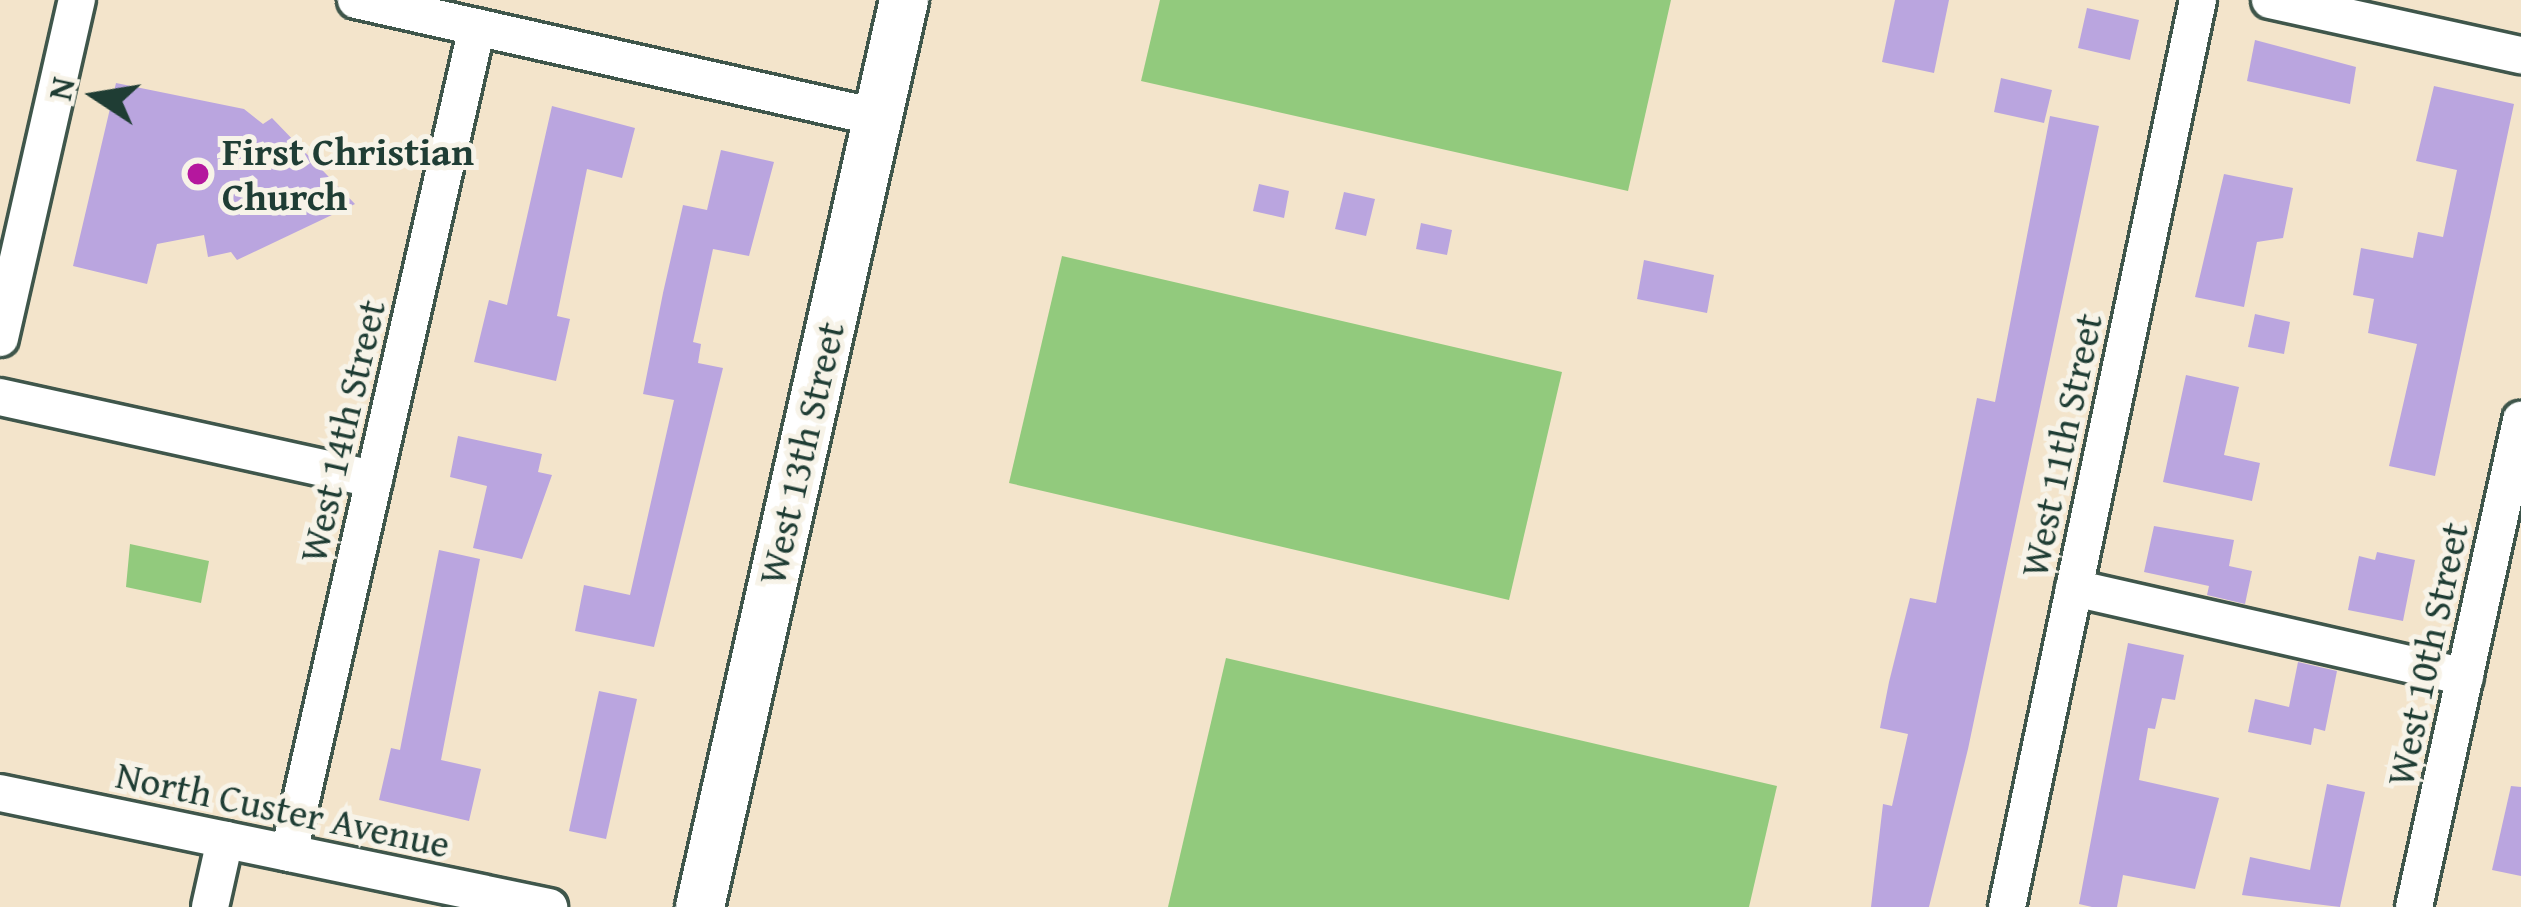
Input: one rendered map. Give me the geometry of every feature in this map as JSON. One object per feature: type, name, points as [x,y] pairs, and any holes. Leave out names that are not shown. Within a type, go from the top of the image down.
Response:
[{"type":"main road","name":"West 13th Street","points":[[700,907],[904,0]]},
{"type":"street","points":[[0,338],[77,0]]},
{"type":"street","points":[[356,0],[876,117]]},
{"type":"street","name":"West 11th Street","points":[[2007,907],[2198,0]]},
{"type":"street","points":[[2270,0],[2521,56]]},
{"type":"street","name":"West 14th Street","points":[[289,853],[477,27]]},
{"type":"street","points":[[0,397],[374,479]]},
{"type":"street","name":"West 10th Street","points":[[2414,907],[2521,420]]},
{"type":"street","points":[[2074,587],[2465,677]]},
{"type":"street","name":"North Custer Avenue","points":[[0,793],[549,907]]},
{"type":"street","points":[[210,907],[225,840]]},
{"type":"green space","points":[[1160,0],[1671,0],[1628,191],[1141,81]]},
{"type":"green space","points":[[1062,256],[1562,372],[1509,600],[1009,483]]},
{"type":"green space","points":[[130,544],[209,561],[201,603],[126,587]]},
{"type":"green space","points":[[1226,658],[1777,786],[1749,907],[1168,907]]},
{"type":"building","points":[[1895,0],[1949,0],[1934,73],[1882,62]]},
{"type":"building","points":[[2087,8],[2139,20],[2130,60],[2078,48]]},
{"type":"building","points":[[2255,40],[2356,67],[2350,104],[2247,81]]},
{"type":"building","points":[[2001,78],[2052,90],[2044,123],[1994,112]]},
{"type":"building","points":[[116,83],[244,109],[263,124],[272,118],[355,204],[237,260],[231,252],[208,257],[204,235],[157,244],[147,284],[73,266]]},
{"type":"building","points":[[2434,86],[2514,104],[2435,476],[2389,466],[2417,344],[2368,333],[2374,299],[2353,295],[2361,248],[2413,258],[2418,232],[2443,237],[2457,170],[2416,161]]},
{"type":"building","points":[[552,106],[635,128],[622,178],[587,169],[557,316],[570,319],[556,381],[474,362],[489,300],[507,305]]},
{"type":"building","points":[[2050,116],[2099,126],[1968,749],[1929,907],[1871,907],[1883,804],[1892,806],[1908,734],[1880,728],[1889,682],[1910,598],[1936,603],[1977,398],[1995,402]]},
{"type":"building","points":[[721,150],[774,162],[749,256],[713,249],[693,342],[701,344],[698,363],[723,368],[654,647],[575,631],[584,585],[630,595],[674,400],[643,394],[663,293],[683,205],[707,210]]},
{"type":"building","points":[[2224,174],[2293,188],[2283,238],[2257,242],[2244,307],[2195,297]]},
{"type":"building","points":[[1259,184],[1289,191],[1284,218],[1253,211]]},
{"type":"building","points":[[1344,192],[1375,199],[1366,236],[1335,229]]},
{"type":"building","points":[[1421,223],[1452,230],[1447,255],[1416,249]]},
{"type":"building","points":[[1644,260],[1714,275],[1707,313],[1637,299]]},
{"type":"building","points":[[2255,314],[2290,322],[2284,354],[2248,347]]},
{"type":"building","points":[[2186,375],[2239,387],[2224,455],[2260,463],[2252,501],[2163,482]]},
{"type":"building","points":[[458,436],[542,454],[538,472],[552,475],[522,559],[473,548],[487,486],[450,477]]},
{"type":"building","points":[[2154,526],[2234,540],[2229,566],[2252,571],[2245,604],[2207,595],[2209,586],[2144,572]]},
{"type":"building","points":[[439,550],[480,559],[441,760],[481,769],[469,821],[379,800],[391,748],[400,750]]},
{"type":"building","points":[[2377,552],[2415,560],[2403,621],[2348,610],[2359,556],[2375,560]]},
{"type":"building","points":[[2128,643],[2184,655],[2175,700],[2162,698],[2155,729],[2148,728],[2139,780],[2219,798],[2195,889],[2123,875],[2117,907],[2092,907],[2079,904]]},
{"type":"building","points":[[2298,662],[2337,671],[2325,731],[2314,728],[2311,745],[2248,732],[2255,699],[2289,707]]},
{"type":"building","points":[[599,691],[637,699],[606,839],[569,831]]},
{"type":"building","points":[[2327,784],[2365,792],[2340,907],[2242,895],[2250,857],[2310,870]]},
{"type":"building","points":[[2511,786],[2521,787],[2521,876],[2492,870]]},
{"type":"place","name":"First Christian Church","points":[[198,174]]}]
